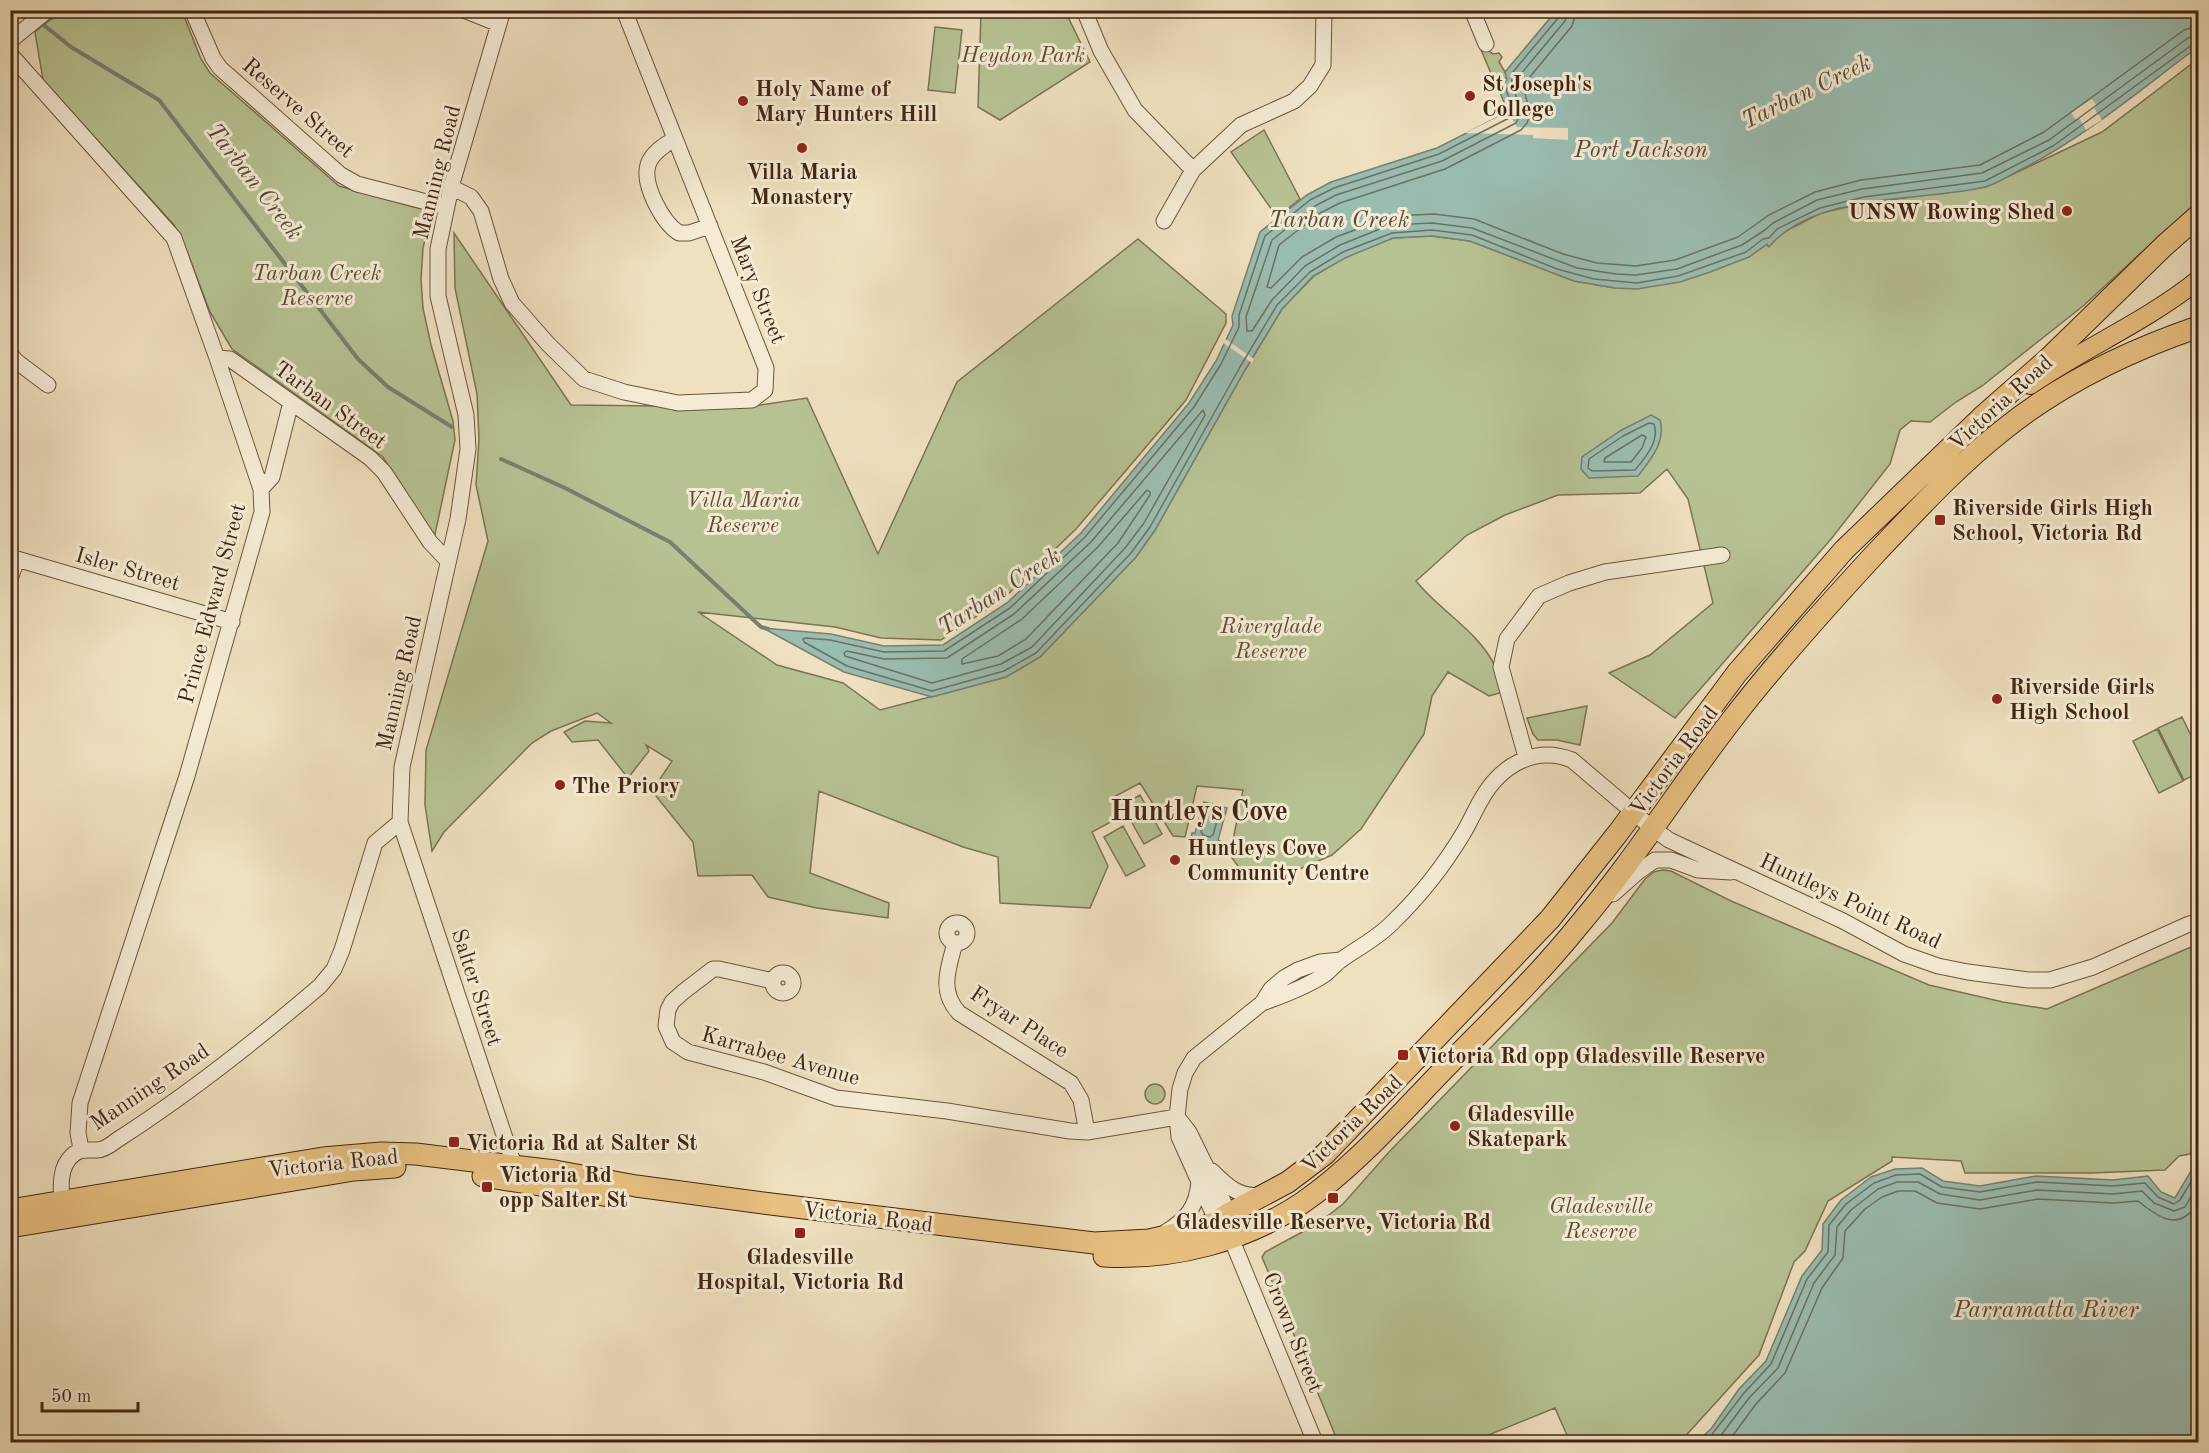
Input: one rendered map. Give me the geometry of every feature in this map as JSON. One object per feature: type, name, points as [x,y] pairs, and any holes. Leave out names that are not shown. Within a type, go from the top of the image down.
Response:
[{"type":"highway","name":"Victoria Road","points":[[10,1227],[64,1210],[352,1155],[416,1154],[514,1166],[636,1186],[1094,1243],[1149,1240],[1197,1229],[1222,1218],[1292,1179],[1325,1154],[1358,1121],[1550,919],[1585,877],[1737,673],[1844,550],[1957,441],[2048,359],[2165,245],[2199,216]]},
{"type":"highway","name":"Victoria Road","points":[[10,1210],[64,1210],[354,1170],[410,1167],[823,1224],[1095,1256],[1142,1257],[1171,1254],[1231,1238],[1302,1203],[1332,1179],[1428,1086],[1546,964],[1580,924],[1733,718],[1780,660],[1855,576],[1951,476],[2003,429],[2063,387],[2156,342],[2199,327]]},
{"type":"main road","points":[[1957,441],[2008,399],[2050,371],[2199,280]]},
{"type":"street","points":[[10,41],[48,10]]},
{"type":"street","name":"Reserve Street","points":[[192,10],[208,49],[220,68],[341,175],[357,184],[446,207]]},
{"type":"street","points":[[464,10],[501,17]]},
{"type":"street","name":"Mary Street","points":[[451,187],[471,197],[481,211],[501,279],[512,303],[548,344],[584,379],[624,392],[678,403],[739,402],[752,400],[765,390],[766,368],[624,10]]},
{"type":"street","points":[[1084,10],[1101,51],[1135,110],[1193,170]]},
{"type":"street","points":[[1164,221],[1193,170],[1241,125],[1294,101],[1310,86],[1323,65],[1324,10]]},
{"type":"street","points":[[1472,10],[1486,44]]},
{"type":"street","name":"Manning Road","points":[[64,1210],[62,1172],[66,1161],[74,1153],[81,1149],[99,1150],[120,1139],[180,1096],[320,986],[334,969],[342,950],[375,843],[400,822],[399,791],[402,767],[448,561],[465,479],[468,449],[466,415],[438,297],[438,249],[451,187],[501,17]]},
{"type":"street","name":"Prince Edward Street","points":[[10,54],[174,238],[261,489],[262,512],[188,776],[80,1103],[78,1133],[81,1149]]},
{"type":"street","name":"Mary Street","points":[[675,140],[667,143],[656,153],[648,165],[647,180],[654,199],[663,217],[679,233],[689,234],[710,226]]},
{"type":"street","points":[[10,354],[48,385]]},
{"type":"street","name":"Tarban Street","points":[[217,358],[230,359],[379,465],[430,542],[448,561]]},
{"type":"street","points":[[261,489],[272,477],[291,402]]},
{"type":"street","points":[[1222,1218],[1199,1181],[1179,1137],[1177,1117],[1180,1089],[1185,1073],[1194,1058],[1262,1003],[1324,975],[1399,916],[1426,886],[1464,833],[1493,782],[1509,767],[1526,757],[1501,667],[1507,639],[1539,596],[1569,583],[1605,572],[1722,555]]},
{"type":"street","points":[[10,579],[14,558]]},
{"type":"street","name":"Isler Street","points":[[14,558],[232,622]]},
{"type":"street","name":"Huntleys Point Road","points":[[1526,757],[1561,756],[1572,760],[1669,840],[1842,921],[1904,954],[1938,966],[2004,978],[2050,980],[2072,975],[2189,924],[2199,922]]},
{"type":"street","name":"Salter Street","points":[[400,822],[514,1166]]},
{"type":"street","points":[[1580,924],[1639,871],[1655,860],[1671,860],[1698,870],[1740,873]]},
{"type":"street","name":"Fryar Place","points":[[955,943],[945,984],[953,1006],[958,1012],[1071,1083],[1081,1100],[1088,1132]]},
{"type":"street","name":"Karrabee Avenue","points":[[773,981],[728,970],[713,969],[672,1002],[667,1018],[669,1035],[679,1047],[687,1052],[764,1072],[836,1098],[947,1111],[1088,1132],[1177,1117]]},
{"type":"street","points":[[1177,1117],[1190,1132],[1205,1165],[1222,1218]]},
{"type":"street","points":[[1205,1165],[1231,1188],[1247,1196],[1258,1196],[1271,1192],[1292,1179]]},
{"type":"street","points":[[1149,1240],[1180,1224],[1189,1214],[1198,1195],[1199,1181]]},
{"type":"street","name":"Crown Street","points":[[1222,1218],[1315,1443]]},
{"type":"green space","name":"Tarban Creek Reserve","points":[[67,11],[182,11],[201,59],[210,73],[339,186],[425,210],[431,215],[423,248],[421,279],[423,308],[453,421],[455,440],[434,539],[383,457],[232,349],[210,312],[188,254],[174,225],[43,80],[35,32],[50,20]]},
{"type":"green space","name":"Heydon Park","points":[[981,11],[1065,11],[1090,62],[1000,120],[978,107]]},
{"type":"green space","points":[[935,27],[962,30],[955,93],[928,90]]},
{"type":"green space","points":[[1479,45],[1493,54],[1499,53],[1502,57],[1499,62],[1508,77],[1495,83]]},
{"type":"green space","points":[[2198,59],[2198,201],[2083,306],[1982,386],[1930,422],[1911,421],[1900,430],[1890,464],[1831,539],[1675,718],[1609,673],[1650,655],[1713,603],[1688,499],[1667,469],[1640,493],[1558,495],[1505,515],[1467,535],[1416,581],[1479,642],[1498,672],[1503,692],[1489,696],[1448,672],[1432,696],[1424,734],[1361,829],[1332,855],[1300,869],[1259,877],[1245,876],[1230,855],[1243,790],[1197,786],[1185,837],[1173,836],[1140,783],[1110,799],[1120,817],[1092,832],[1108,866],[1090,908],[1000,903],[998,857],[963,847],[819,791],[810,873],[889,903],[888,918],[817,908],[768,897],[752,875],[698,876],[693,842],[652,791],[672,761],[646,745],[649,751],[628,778],[598,740],[572,742],[564,732],[585,721],[611,723],[597,713],[551,731],[532,743],[444,832],[432,851],[425,805],[426,750],[488,541],[476,485],[479,439],[477,394],[455,288],[454,233],[571,405],[748,407],[807,398],[878,554],[957,382],[1138,239],[1226,314],[1226,323],[1186,400],[1076,529],[1004,598],[941,640],[881,638],[835,627],[698,612],[777,665],[843,683],[880,710],[1006,677],[1040,657],[1136,557],[1155,530],[1282,309],[1314,276],[1345,257],[1393,238],[1432,236],[1470,241],[1574,281],[1615,288],[1749,257],[1767,244],[1768,246],[1780,234],[1821,213],[1865,203],[1986,187],[2102,132]]},
{"type":"green space","points":[[1264,130],[1300,199],[1277,217],[1231,152]]},
{"type":"green space","points":[[1587,706],[1580,745],[1557,740],[1538,740],[1527,718]]},
{"type":"green space","points":[[2182,717],[2198,750],[2198,773],[2184,780],[2158,728]]},
{"type":"green space","points":[[2157,729],[2183,781],[2159,793],[2133,741]]},
{"type":"green space","points":[[1140,795],[1162,834],[1144,844],[1122,805]]},
{"type":"green space","points":[[1123,826],[1145,866],[1126,876],[1104,837]]},
{"type":"green space","name":"Gladesville Reserve","points":[[1671,871],[1731,901],[1929,985],[2003,1002],[2047,1009],[2198,944],[2198,1141],[2190,1154],[2179,1156],[2165,1170],[2091,1173],[1965,1173],[1961,1161],[1892,1157],[1892,1161],[1828,1201],[1805,1251],[1794,1262],[1759,1355],[1680,1442],[1570,1442],[1555,1408],[1471,1442],[1338,1442],[1262,1257],[1265,1252],[1317,1224],[1343,1204],[1389,1152],[1612,923],[1645,879],[1654,872]]},
{"type":"green space","points":[[1155,1084],[1162,1087],[1165,1094],[1162,1101],[1155,1104],[1148,1101],[1145,1094],[1148,1087]]},
{"type":"water","name":"Port Jackson","points":[[1556,11],[2198,11],[2198,47],[2134,96],[2068,142],[1994,184],[1959,192],[1870,202],[1841,208],[1813,217],[1789,229],[1769,247],[1767,244],[1749,257],[1680,282],[1637,289],[1574,281],[1470,241],[1432,236],[1393,238],[1345,258],[1313,276],[1282,309],[1155,530],[1136,557],[1040,657],[1006,677],[932,697],[844,672],[763,628],[831,634],[884,646],[943,645],[1007,603],[1081,533],[1189,403],[1216,361],[1233,325],[1232,316],[1260,232],[1307,195],[1331,182],[1437,148],[1508,112],[1498,88],[1507,80],[1505,72]]},
{"type":"water","points":[[1651,415],[1660,420],[1661,436],[1656,450],[1638,476],[1589,478],[1581,469],[1582,457],[1620,431]]},
{"type":"water","points":[[1204,802],[1227,808],[1218,840],[1220,841],[1219,846],[1191,838],[1192,833],[1195,833]]},
{"type":"water","name":"Parramatta River","points":[[2198,1154],[2198,1442],[1696,1442],[1711,1429],[1739,1389],[1766,1361],[1802,1276],[1822,1250],[1823,1224],[1841,1200],[1871,1177],[1895,1169],[1922,1168],[1943,1181],[1980,1186],[2036,1176],[2113,1180],[2148,1176],[2161,1192],[2175,1198],[2197,1161]]},
{"type":"pier","points":[[2092,99],[2097,106],[2094,108],[2102,120],[2086,130],[2079,118],[2076,120],[2071,112]]},
{"type":"pier","points":[[1508,112],[1517,127],[1568,128],[1568,140],[1533,138],[1533,135],[1465,133]]},
{"type":"pier","points":[[1224,338],[1254,359],[1252,363],[1222,342]]},
{"type":"waterway","name":"Tarban Creek","points":[[25,10],[34,17]]},
{"type":"waterway","name":"Tarban Creek","points":[[40,22],[71,47],[159,100],[358,359],[388,387],[452,427]]},
{"type":"waterway","name":"Tarban Creek","points":[[501,459],[565,488],[670,542],[761,627],[768,629]]},
{"type":"place","name":"St Joseph's College","points":[[1470,96]]},
{"type":"place","name":"Holy Name of Mary Hunters Hill","points":[[743,101]]},
{"type":"place","name":"Villa Maria Monastery","points":[[802,148]]},
{"type":"place","name":"UNSW Rowing Shed","points":[[2067,211]]},
{"type":"place","name":"Riverside Girls High School, Victoria Rd","points":[[1940,520]]},
{"type":"place","name":"Riverside Girls High School","points":[[1997,699]]},
{"type":"place","name":"The Priory","points":[[560,785]]},
{"type":"place","name":"Huntleys Cove Community Centre","points":[[1175,860]]},
{"type":"place","name":"Victoria Rd opp Gladesville Reserve","points":[[1403,1055]]},
{"type":"place","name":"Gladesville Skatepark","points":[[1455,1126]]},
{"type":"place","name":"Victoria Rd at Salter St","points":[[454,1142]]},
{"type":"place","name":"Victoria Rd opp Salter St","points":[[487,1187]]},
{"type":"place","name":"Gladesville Reserve, Victoria Rd","points":[[1333,1198]]},
{"type":"place","name":"Gladesville Hospital, Victoria Rd","points":[[800,1233]]},
{"type":"district","name":"Huntleys Cove","points":[[1199,810]]},
{"type":"park label","name":"Villa Maria Reserve","points":[[743,512]]},
{"type":"park label","name":"Riverglade Reserve","points":[[1271,638]]}]
